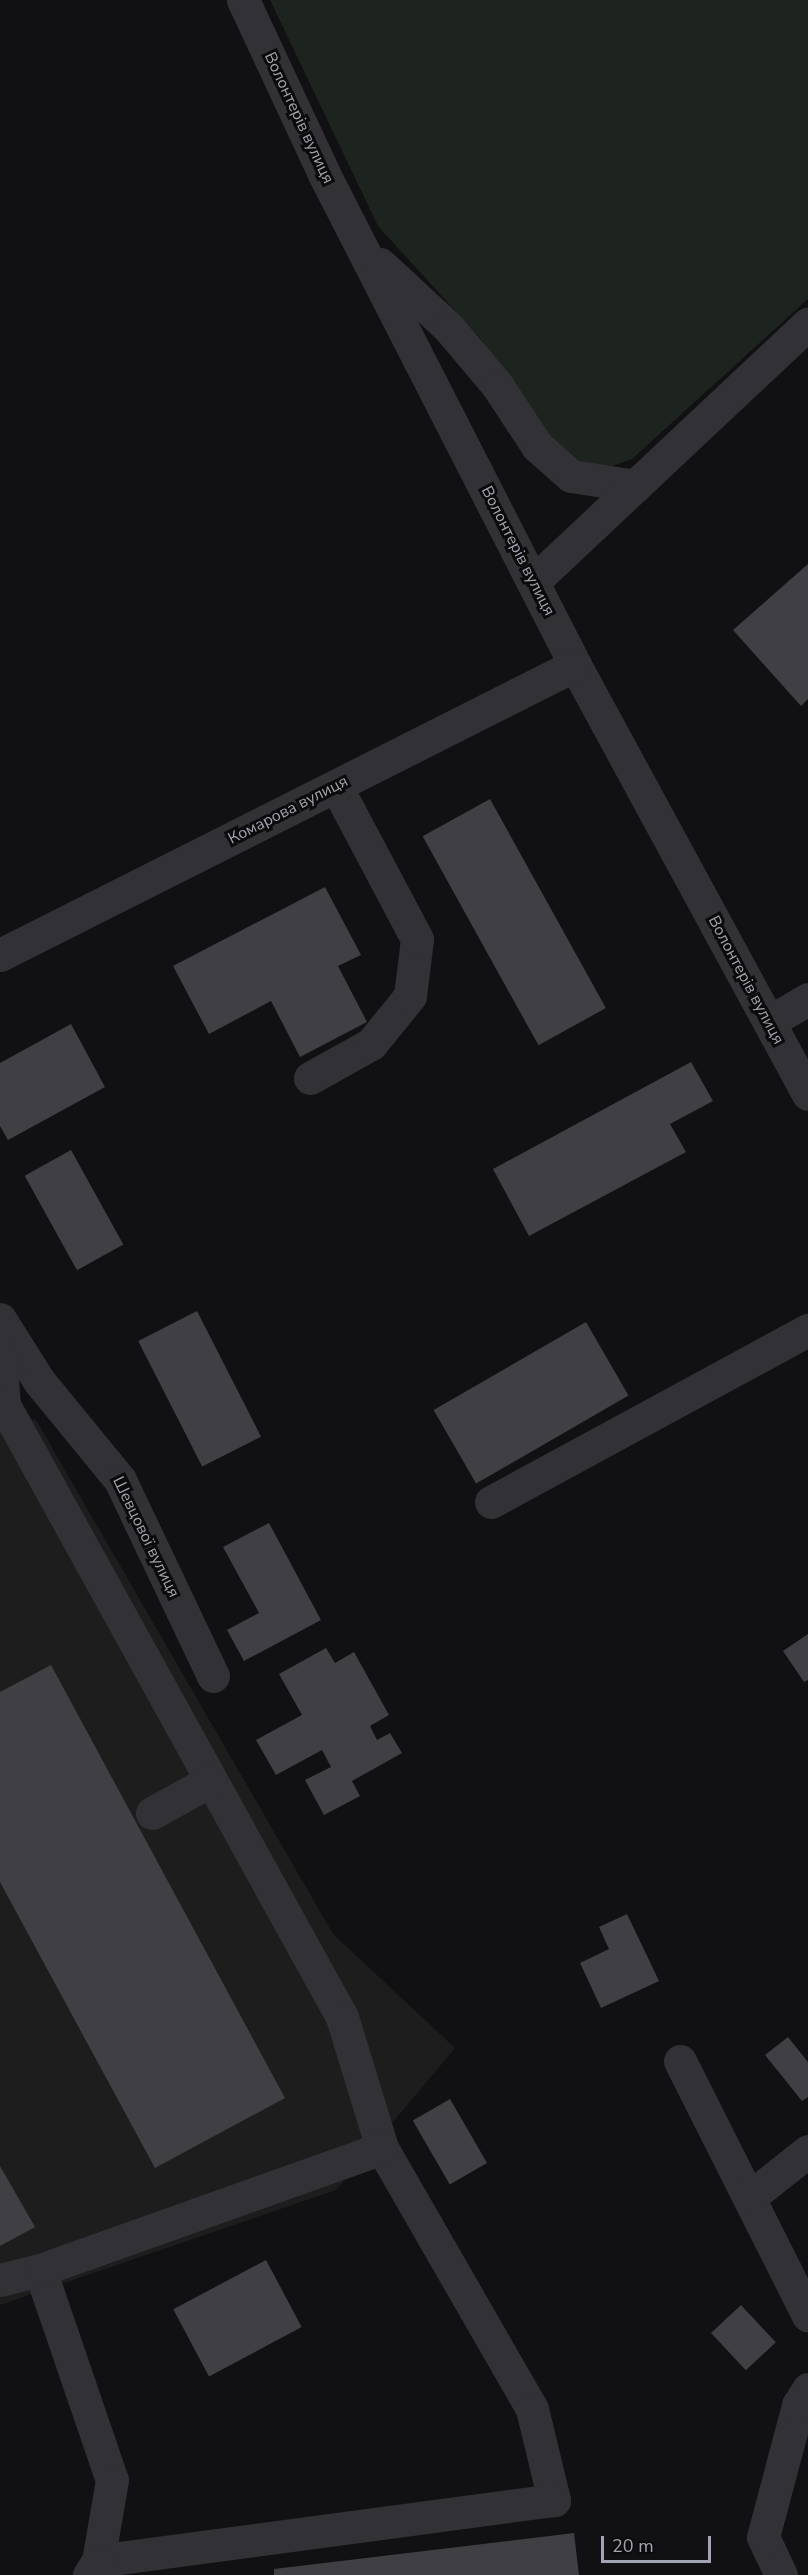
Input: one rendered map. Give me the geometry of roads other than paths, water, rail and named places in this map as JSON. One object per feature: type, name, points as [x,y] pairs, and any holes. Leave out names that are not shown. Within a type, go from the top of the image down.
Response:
[{"type":"street","name":"Волонтерів вулиця","points":[[243,0],[364,249],[575,665],[808,1095]]},
{"type":"street","points":[[364,249],[449,328],[497,385],[545,453],[571,476],[635,486]]},
{"type":"street","points":[[534,581],[808,324]]},
{"type":"street","name":"Комарова вулиця","points":[[0,955],[575,665]]},
{"type":"street","points":[[310,1078],[371,1044],[410,996],[417,939],[336,786]]},
{"type":"street","points":[[769,1022],[808,999]]},
{"type":"street","name":"Шевцової вулиця","points":[[0,1319],[39,1381],[120,1480],[213,1676]]},
{"type":"street","points":[[491,1503],[808,1330]]},
{"type":"street","points":[[0,1356],[4,1405],[342,2017],[382,2148],[532,2409],[554,2499],[93,2568],[112,2480],[40,2270]]},
{"type":"street","points":[[152,1813],[210,1781]]},
{"type":"street","points":[[680,2061],[808,2316]]},
{"type":"street","points":[[0,2280],[40,2270],[382,2148]]},
{"type":"street","points":[[750,2197],[808,2151]]},
{"type":"street","points":[[781,2575],[763,2537],[798,2405],[808,2389]]}]
